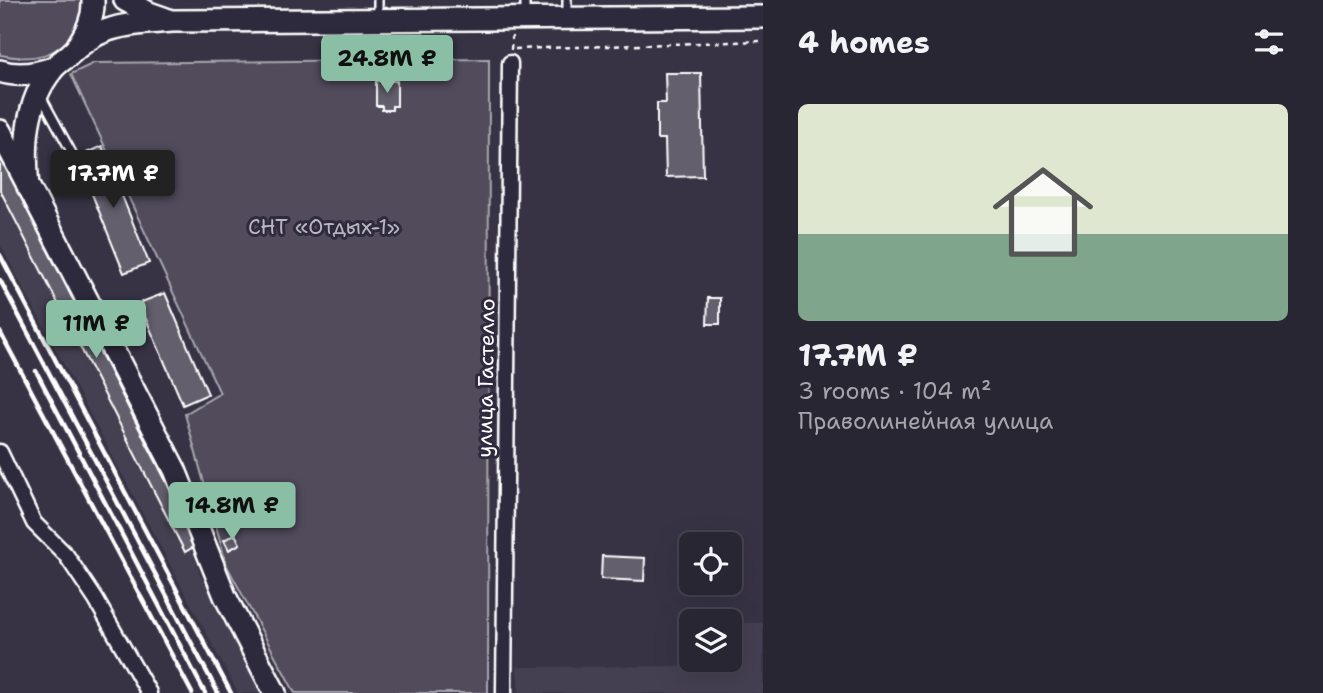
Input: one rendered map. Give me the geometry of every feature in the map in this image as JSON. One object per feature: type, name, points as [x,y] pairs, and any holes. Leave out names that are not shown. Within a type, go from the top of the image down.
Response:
[{"type":"main road","points":[[77,47],[94,10],[93,0]]},
{"type":"main road","points":[[125,0],[149,13],[172,20]]},
{"type":"main road","points":[[28,187],[25,160],[27,130],[38,91],[53,68],[77,47],[94,35],[111,29],[172,20],[378,10],[521,12],[567,9],[763,17]]},
{"type":"main road","points":[[0,71],[13,75],[38,74],[53,68]]},
{"type":"main road","points":[[0,131],[175,470],[226,596],[275,693]]},
{"type":"street","name":"улица Гастелло","points":[[504,693],[511,56]]},
{"type":"street","points":[[0,452],[34,523],[65,555],[81,577],[149,693]]},
{"type":"lane","points":[[38,91],[72,153]]},
{"type":"path","points":[[521,12],[511,56],[763,41]]},
{"type":"shaded area","points":[[0,159],[184,505],[199,572],[265,693],[238,693],[0,244]]},
{"type":"shaded area","points":[[744,623],[763,623],[763,693],[519,693],[517,667],[679,666],[679,672],[742,672]]},
{"type":"green space","points":[[0,0],[85,0],[77,27],[62,45],[44,55],[23,58],[0,55]]},
{"type":"green space","name":"СНТ «Отдых-1»","points":[[489,59],[488,693],[295,693],[227,566],[185,414],[220,393],[71,74],[94,63]]},
{"type":"building","points":[[665,73],[701,73],[703,176],[666,177],[665,139],[657,139],[657,103],[666,103]]},
{"type":"building","points":[[376,81],[397,81],[397,106],[392,106],[392,110],[382,110],[382,106],[376,106]]},
{"type":"building","points":[[102,146],[149,263],[124,273],[77,157]]},
{"type":"building","points":[[0,157],[188,524],[195,546],[185,552],[0,190]]},
{"type":"building","points":[[165,293],[208,394],[183,405],[139,303]]},
{"type":"building","points":[[708,298],[720,298],[720,324],[707,324]]},
{"type":"building","points":[[235,534],[240,544],[229,550],[224,540]]},
{"type":"building","points":[[602,556],[645,558],[644,581],[601,579]]},
{"type":"railway","points":[[0,255],[231,693]]},
{"type":"railway","points":[[0,280],[218,693]]},
{"type":"railway","points":[[0,332],[192,693]]},
{"type":"railway","points":[[36,371],[205,693]]}]
